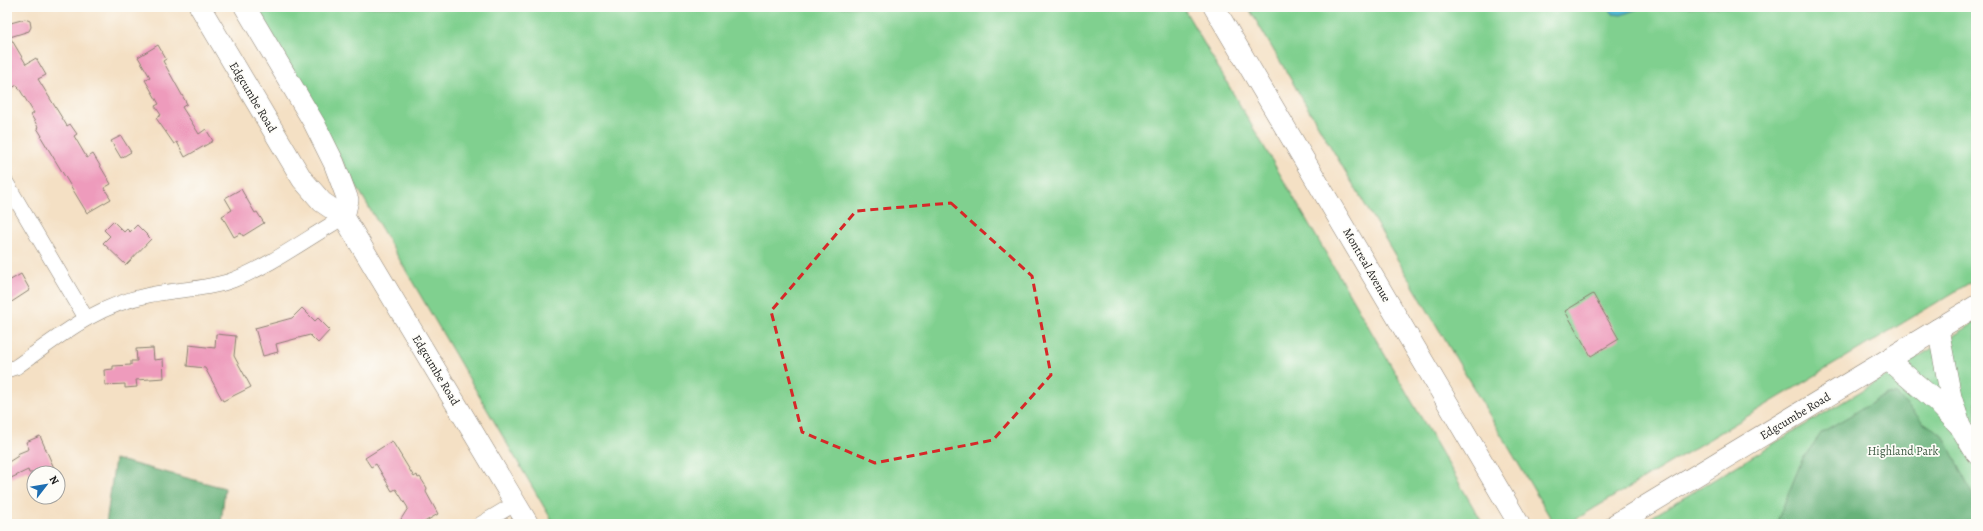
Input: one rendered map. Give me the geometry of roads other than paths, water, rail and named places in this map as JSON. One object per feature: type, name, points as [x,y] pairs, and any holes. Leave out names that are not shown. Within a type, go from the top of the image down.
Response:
[{"type":"street","name":"Edgcumbe Road","points":[[200,7],[302,179],[322,202],[344,217],[528,524]]},
{"type":"street","points":[[7,370],[16,367],[86,318],[114,304],[149,295],[213,286],[233,280],[256,269],[344,217],[348,200],[334,163],[314,123],[244,7]]},
{"type":"street","name":"Montreal Avenue","points":[[1214,7],[1519,524]]},
{"type":"street","points":[[7,184],[86,318]]},
{"type":"street","name":"Edgcumbe Road","points":[[1616,524],[1976,306]]},
{"type":"street","points":[[1938,329],[1951,397],[1961,428]]},
{"type":"street","points":[[1888,360],[1936,401],[1961,428],[1976,453]]},
{"type":"street","points":[[481,524],[516,503]]},
{"type":"water","points":[[1608,7],[1643,7],[1621,15],[1613,14]]},
{"type":"park label","name":"Highland Park","points":[[1903,451]]}]
